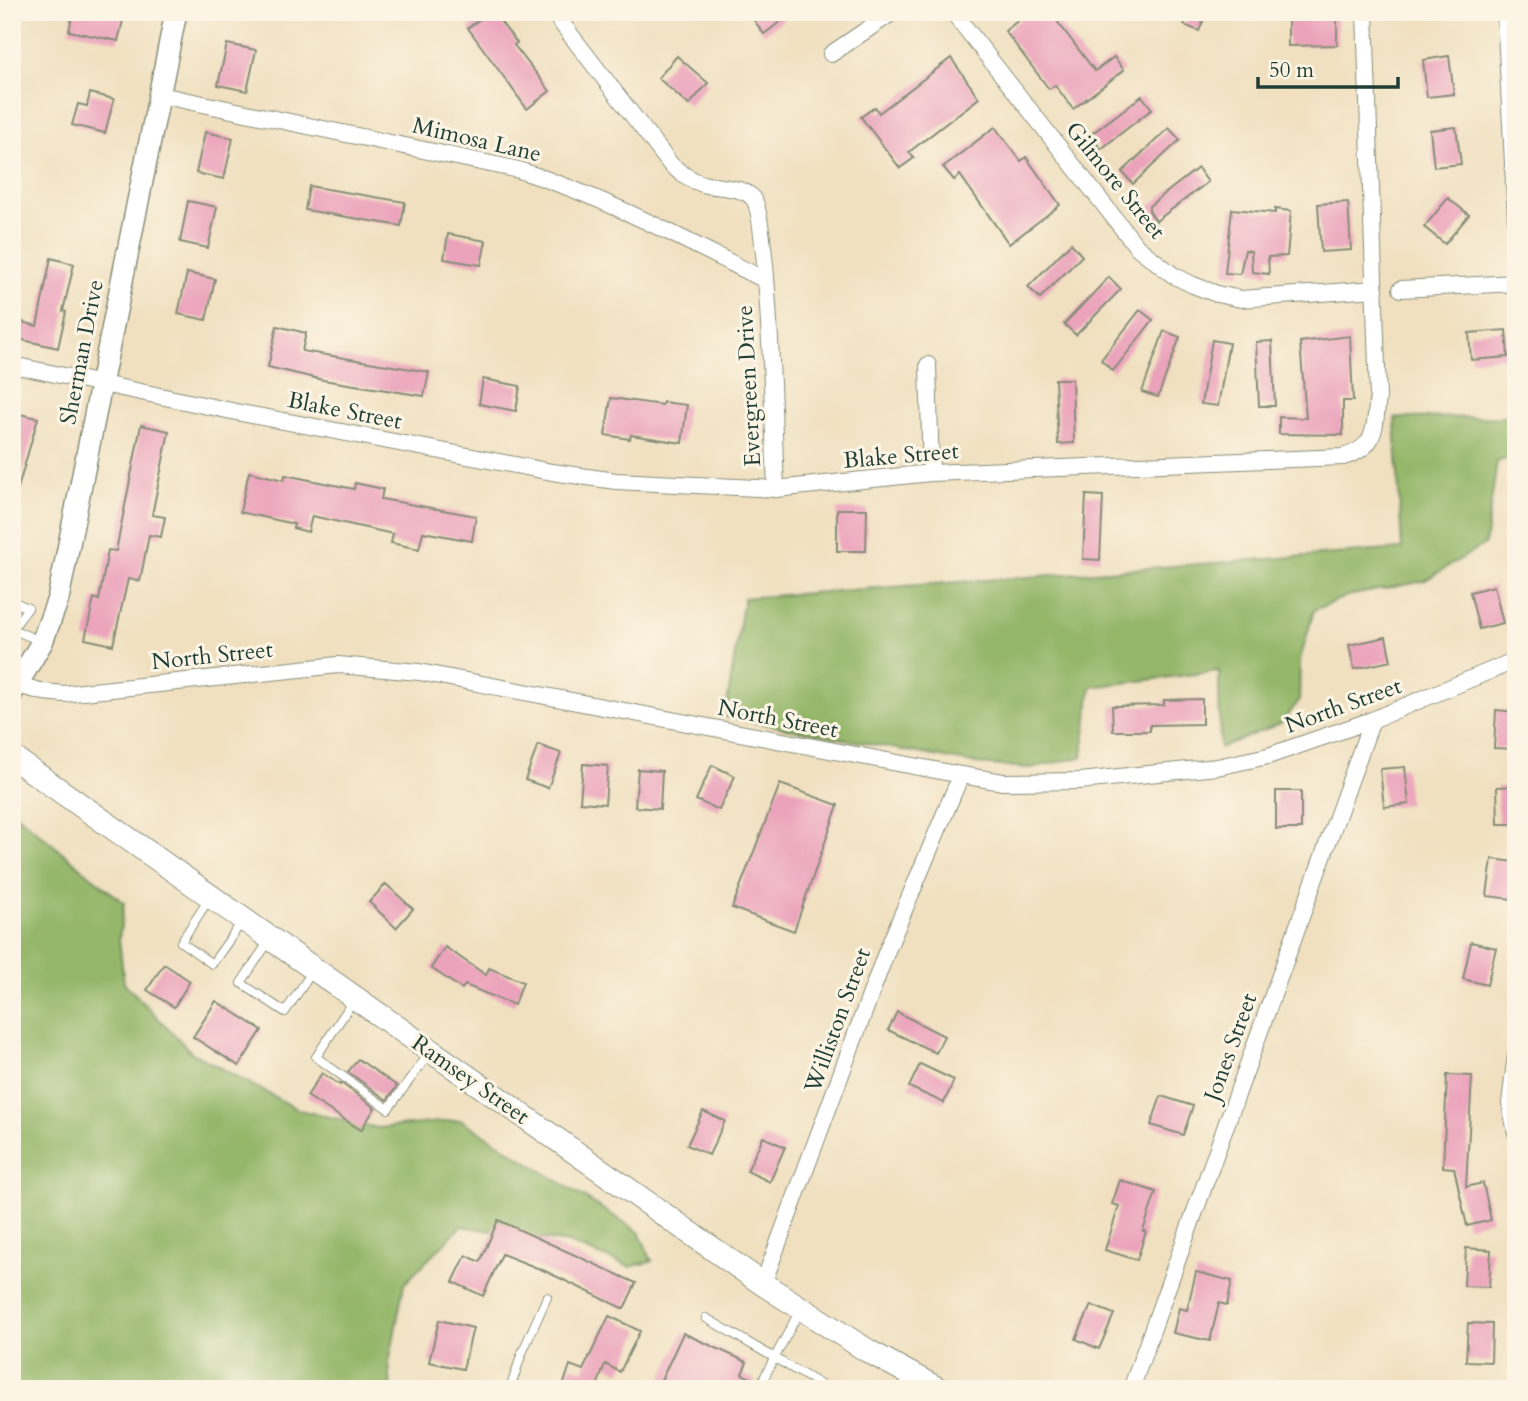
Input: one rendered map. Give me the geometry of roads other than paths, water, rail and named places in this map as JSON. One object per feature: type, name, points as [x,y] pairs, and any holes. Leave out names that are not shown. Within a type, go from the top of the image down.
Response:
[{"type":"main road","name":"Ramsey Street","points":[[12,757],[763,1284],[868,1351],[938,1389]]},
{"type":"street","name":"Sherman Drive","points":[[15,689],[42,642],[58,599],[176,12]]},
{"type":"street","name":"Evergreen Drive","points":[[553,12],[671,165],[692,180],[746,192],[755,201],[759,213],[765,280],[776,489]]},
{"type":"street","points":[[831,54],[893,12]]},
{"type":"street","name":"Gilmore Street","points":[[953,12],[1137,247],[1173,275],[1217,294],[1241,299],[1375,289]]},
{"type":"street","name":"Blake Street","points":[[12,365],[242,413],[552,472],[616,481],[776,489],[931,473],[1343,457],[1366,447],[1372,436],[1378,397],[1365,12]]},
{"type":"street","points":[[1504,12],[1516,220]]},
{"type":"street","name":"Mimosa Lane","points":[[160,94],[519,170],[616,205],[765,280]]},
{"type":"street","points":[[1401,289],[1516,283]]},
{"type":"street","points":[[928,365],[931,473]]},
{"type":"street","name":"North Street","points":[[15,689],[64,694],[338,665],[364,666],[419,672],[1003,782],[1067,782],[1217,766],[1268,756],[1372,720],[1516,660]]},
{"type":"street","name":"Jones Street","points":[[1130,1389],[1372,720]]},
{"type":"street","name":"Williston Street","points":[[763,1284],[887,953],[961,775]]},
{"type":"street","points":[[1516,1054],[1510,1103],[1516,1133]]},
{"type":"lane","points":[[12,601],[28,608],[12,629],[42,642]]},
{"type":"lane","points":[[211,896],[181,942],[212,964],[244,920]]},
{"type":"lane","points":[[271,939],[241,984],[285,1012],[315,969]]},
{"type":"lane","points":[[355,998],[316,1058],[388,1109],[431,1051]]},
{"type":"lane","points":[[510,1389],[522,1353],[547,1297]]},
{"type":"lane","points":[[758,1389],[801,1309]]},
{"type":"lane","points":[[706,1318],[828,1389]]}]
